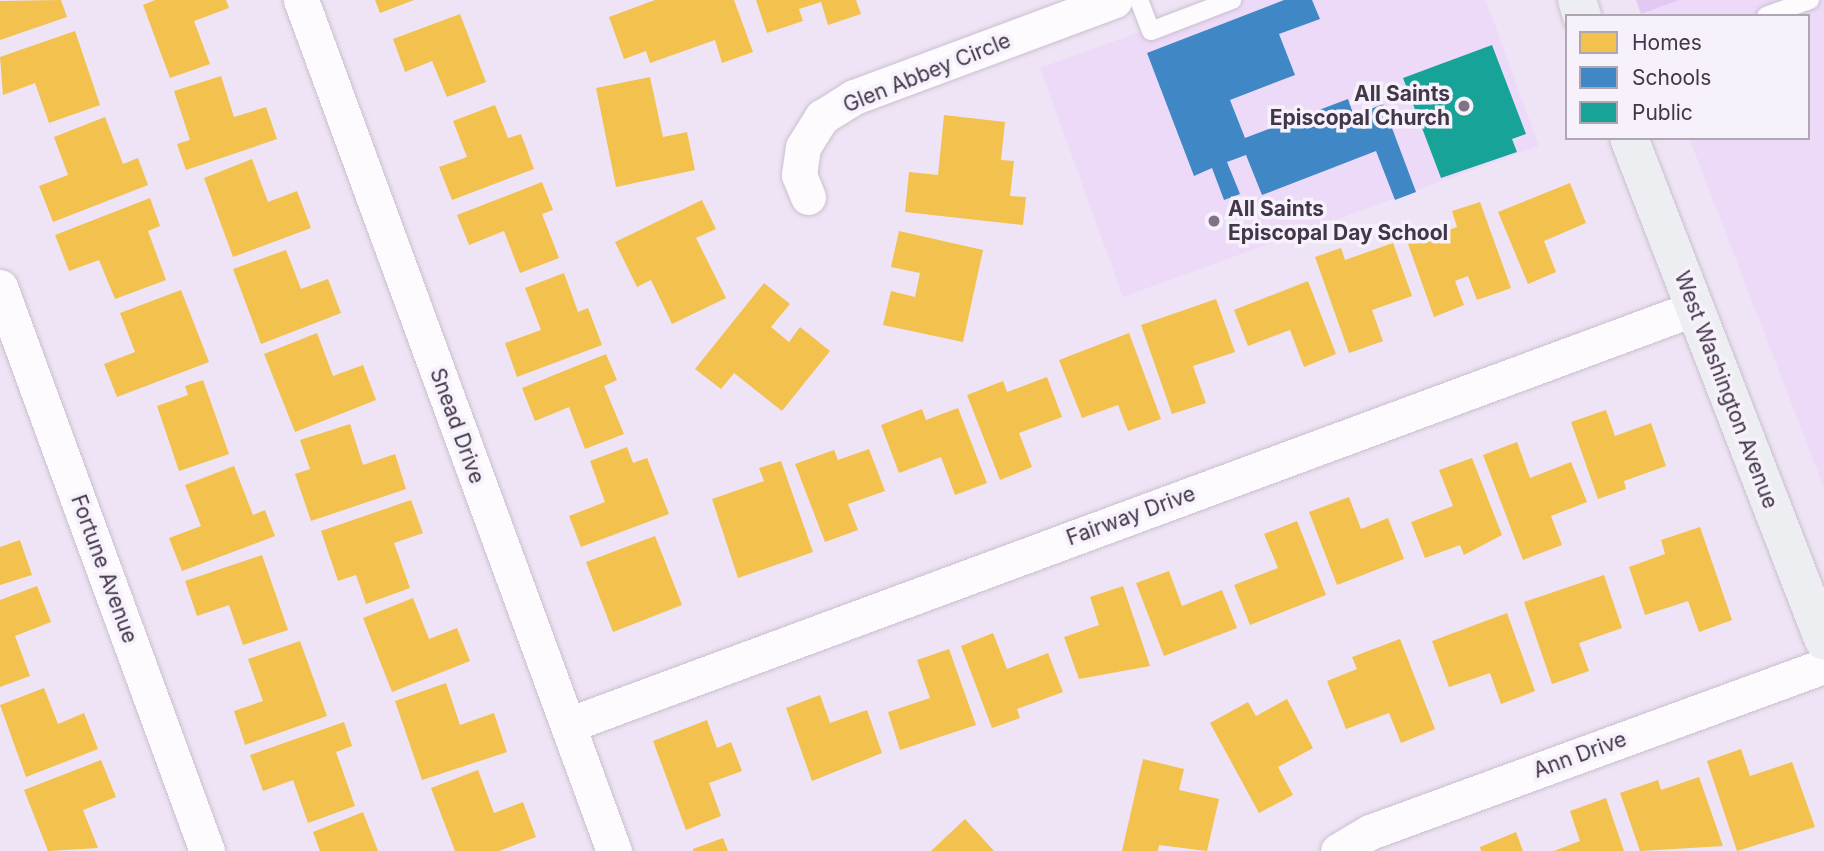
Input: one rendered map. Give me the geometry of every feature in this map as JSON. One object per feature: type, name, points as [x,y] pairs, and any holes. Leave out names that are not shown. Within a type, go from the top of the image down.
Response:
[{"type":"main road","name":"West Washington Avenue","points":[[1630,140],[1824,641]]},
{"type":"street","name":"Snead Drive","points":[[301,0],[614,851]]},
{"type":"street","name":"Glen Abbey Circle","points":[[808,197],[799,175],[803,147],[822,117],[854,97],[1115,0]]},
{"type":"street","name":"Fortune Avenue","points":[[0,287],[207,851]]},
{"type":"street","name":"Fairway Drive","points":[[568,725],[1695,308]]},
{"type":"street","name":"Ann Drive","points":[[1338,851],[1370,832],[1824,666]]},
{"type":"lane","points":[[1139,0],[1151,31],[1232,0]]},
{"type":"lane","points":[[1772,14],[1810,0]]},
{"type":"shaded area","name":"All Saints Episcopal Day School","points":[[1227,0],[1486,0],[1539,146],[1123,297],[1040,68]]},
{"type":"shaded area","points":[[1636,0],[1680,0],[1641,14]]},
{"type":"shaded area","points":[[1680,0],[1824,0],[1824,488],[1690,140],[1810,140],[1810,14],[1644,14]]},
{"type":"building: Homes","points":[[61,0],[67,17],[0,40],[0,1]]},
{"type":"building: Homes","points":[[155,0],[226,0],[229,8],[194,21],[210,64],[170,78],[143,5]]},
{"type":"building: Homes","points":[[375,0],[414,0],[380,13]]},
{"type":"building: Homes","points":[[655,0],[734,0],[753,52],[722,63],[715,40],[650,63],[646,51],[624,59],[609,17]]},
{"type":"building: Homes","points":[[756,0],[856,0],[861,14],[828,25],[821,2],[799,9],[803,21],[767,33]]},
{"type":"building: Homes","points":[[460,14],[486,82],[447,97],[432,61],[405,72],[393,39]]},
{"type":"building: Homes","points":[[75,31],[100,105],[49,123],[35,83],[3,95],[0,57]]},
{"type":"building: Homes","points":[[221,76],[234,117],[266,107],[277,139],[186,170],[177,144],[190,140],[174,91]]},
{"type":"building: Homes","points":[[650,77],[663,137],[687,132],[695,170],[616,187],[596,88]]},
{"type":"building: Homes","points":[[495,105],[508,138],[521,134],[534,169],[452,200],[439,167],[467,157],[453,121]]},
{"type":"building: Homes","points":[[944,115],[1005,122],[1001,160],[1014,161],[1010,196],[1026,197],[1023,225],[905,212],[909,172],[938,175]]},
{"type":"building: Homes","points":[[105,117],[123,164],[138,158],[148,185],[53,222],[39,186],[68,175],[54,137]]},
{"type":"building: Homes","points":[[252,159],[268,202],[297,191],[311,228],[233,257],[204,178]]},
{"type":"building: Homes","points":[[542,182],[553,210],[542,214],[559,258],[520,273],[504,231],[469,245],[457,215]]},
{"type":"building: Homes","points":[[1570,183],[1586,223],[1544,241],[1556,272],[1528,284],[1498,212]]},
{"type":"building: Homes","points":[[150,198],[160,226],[148,231],[166,280],[115,299],[99,260],[69,271],[55,235]]},
{"type":"building: Homes","points":[[702,200],[716,229],[696,238],[726,298],[672,324],[651,280],[637,287],[615,242]]},
{"type":"building: Homes","points":[[1480,202],[1511,288],[1477,300],[1468,276],[1455,281],[1464,305],[1434,317],[1408,244],[1457,227],[1452,211]]},
{"type":"building: Homes","points":[[899,231],[983,250],[963,342],[883,325],[891,291],[915,297],[920,273],[891,267]]},
{"type":"building: Homes","points":[[1393,243],[1412,296],[1372,310],[1383,341],[1349,353],[1315,257],[1341,248],[1345,260]]},
{"type":"building: Homes","points":[[286,250],[301,289],[328,279],[341,313],[261,344],[233,269]]},
{"type":"building: Homes","points":[[564,273],[578,312],[588,308],[602,345],[517,377],[505,343],[541,330],[525,288]]},
{"type":"building: Homes","points":[[1308,281],[1336,354],[1304,367],[1290,330],[1248,346],[1234,310]]},
{"type":"building: Homes","points":[[764,283],[790,304],[771,327],[789,342],[800,327],[830,351],[782,411],[734,373],[721,389],[695,369]]},
{"type":"building: Homes","points":[[181,290],[209,362],[117,397],[104,364],[135,352],[120,313]]},
{"type":"building: Homes","points":[[1216,299],[1235,352],[1193,366],[1206,403],[1172,414],[1141,325]]},
{"type":"building: Homes","points":[[317,333],[333,376],[363,365],[376,400],[295,432],[264,354]]},
{"type":"building: Homes","points":[[1129,333],[1161,419],[1128,431],[1118,405],[1082,418],[1059,360]]},
{"type":"building: Homes","points":[[606,354],[617,380],[604,386],[624,434],[585,449],[569,407],[535,421],[522,388]]},
{"type":"building: Homes","points":[[1047,377],[1062,417],[1019,433],[1032,467],[1000,480],[967,395],[1003,381],[1007,392]]},
{"type":"building: Homes","points":[[203,380],[229,454],[179,471],[157,406],[188,395],[185,386]]},
{"type":"building: Homes","points":[[958,408],[987,483],[955,495],[941,457],[899,473],[881,425],[922,409],[926,420]]},
{"type":"building: Homes","points":[[1606,410],[1615,436],[1651,423],[1666,466],[1624,481],[1626,489],[1598,499],[1571,422]]},
{"type":"building: Homes","points":[[350,424],[363,465],[395,454],[406,489],[311,521],[295,474],[310,469],[300,440]]},
{"type":"building: Homes","points":[[1517,442],[1530,478],[1571,462],[1587,502],[1551,516],[1562,545],[1523,560],[1483,455]]},
{"type":"building: Homes","points":[[627,447],[633,463],[647,458],[669,514],[581,547],[569,516],[605,502],[590,461]]},
{"type":"building: Homes","points":[[869,449],[885,491],[848,504],[858,530],[825,542],[795,464],[834,450],[838,460]]},
{"type":"building: Homes","points":[[1472,458],[1502,535],[1464,555],[1460,545],[1425,558],[1411,522],[1453,506],[1439,470]]},
{"type":"building: Homes","points":[[781,461],[813,552],[738,578],[712,499],[764,481],[759,468]]},
{"type":"building: Homes","points":[[234,466],[253,515],[265,510],[275,536],[182,571],[169,538],[201,526],[185,485]]},
{"type":"building: Homes","points":[[1349,497],[1361,529],[1388,518],[1404,559],[1337,585],[1309,512]]},
{"type":"building: Homes","points":[[411,500],[423,533],[394,543],[410,588],[366,604],[356,575],[338,581],[321,531]]},
{"type":"building: Homes","points":[[1297,521],[1326,595],[1250,625],[1234,585],[1278,568],[1264,534]]},
{"type":"building: Homes","points":[[1700,527],[1732,620],[1699,632],[1688,601],[1645,615],[1629,567],[1665,554],[1661,540]]},
{"type":"building: Homes","points":[[655,536],[682,605],[613,632],[586,562]]},
{"type":"building: Homes","points":[[20,540],[32,575],[0,585],[0,547]]},
{"type":"building: Homes","points":[[262,555],[288,630],[243,645],[229,605],[197,616],[185,581]]},
{"type":"building: Homes","points":[[1169,571],[1182,606],[1222,590],[1237,628],[1164,656],[1136,583]]},
{"type":"building: Homes","points":[[1604,575],[1622,628],[1579,643],[1589,671],[1552,684],[1524,602]]},
{"type":"building: Homes","points":[[37,586],[51,622],[15,636],[30,676],[0,687],[0,600]]},
{"type":"building: Homes","points":[[1123,586],[1150,666],[1079,679],[1064,637],[1099,625],[1090,597]]},
{"type":"building: Homes","points":[[413,598],[429,639],[457,628],[470,661],[392,692],[363,618]]},
{"type":"building: Homes","points":[[1507,613],[1535,691],[1501,704],[1490,673],[1449,687],[1432,641]]},
{"type":"building: Homes","points":[[993,633],[1007,669],[1048,653],[1063,692],[1017,709],[1020,718],[992,728],[961,646]]},
{"type":"building: Homes","points":[[1400,639],[1435,729],[1401,743],[1389,713],[1346,729],[1327,681],[1357,669],[1352,657]]},
{"type":"building: Homes","points":[[300,641],[327,716],[245,745],[234,711],[263,701],[248,659]]},
{"type":"building: Homes","points":[[949,649],[976,725],[900,750],[888,712],[930,698],[917,660]]},
{"type":"building: Homes","points":[[446,683],[460,725],[494,713],[507,752],[422,780],[395,701]]},
{"type":"building: Homes","points":[[44,688],[58,724],[84,713],[98,749],[26,777],[0,705]]},
{"type":"building: Homes","points":[[820,695],[830,723],[867,710],[882,753],[812,781],[786,708]]},
{"type":"building: Homes","points":[[1287,699],[1313,748],[1278,767],[1293,795],[1259,813],[1210,723],[1248,702],[1256,716]]},
{"type":"building: Homes","points":[[707,720],[717,748],[731,742],[742,771],[709,783],[721,816],[686,830],[653,741]]},
{"type":"building: Homes","points":[[344,722],[352,746],[336,752],[355,806],[308,823],[293,780],[263,791],[250,755]]},
{"type":"building: Homes","points":[[1741,749],[1750,776],[1792,762],[1815,827],[1737,851],[1707,761]]},
{"type":"building: Homes","points":[[1143,759],[1184,769],[1179,790],[1219,799],[1207,851],[1159,845],[1158,851],[1122,851]]},
{"type":"building: Homes","points":[[101,760],[116,797],[83,810],[98,848],[48,851],[24,790]]},
{"type":"building: Homes","points":[[478,770],[494,813],[523,802],[536,837],[499,851],[455,851],[431,788]]},
{"type":"building: Homes","points":[[1699,777],[1723,846],[1640,851],[1620,793],[1658,780],[1661,790]]},
{"type":"building: Homes","points":[[1606,798],[1624,851],[1554,851],[1580,841],[1570,811]]},
{"type":"building: Homes","points":[[363,812],[378,851],[320,851],[313,832]]},
{"type":"building: Homes","points":[[965,819],[994,851],[931,851]]},
{"type":"building: Homes","points":[[1516,832],[1523,851],[1481,851],[1480,847]]},
{"type":"building: Homes","points":[[723,838],[728,851],[693,851],[693,849]]},
{"type":"building: Schools","points":[[1284,0],[1312,0],[1320,19],[1279,34],[1295,75],[1230,100],[1245,138],[1348,99],[1354,116],[1383,104],[1416,192],[1395,200],[1376,151],[1262,195],[1246,155],[1227,162],[1240,194],[1224,200],[1212,168],[1194,176],[1147,53]]},
{"type":"building: Public","name":"All Saints Episcopal Church","points":[[1492,45],[1526,134],[1512,139],[1517,152],[1441,178],[1403,78]]},
{"type":"place","name":"All Saints Episcopal Church","points":[[1464,106]]},
{"type":"place","name":"All Saints Episcopal Day School","points":[[1214,221]]}]
